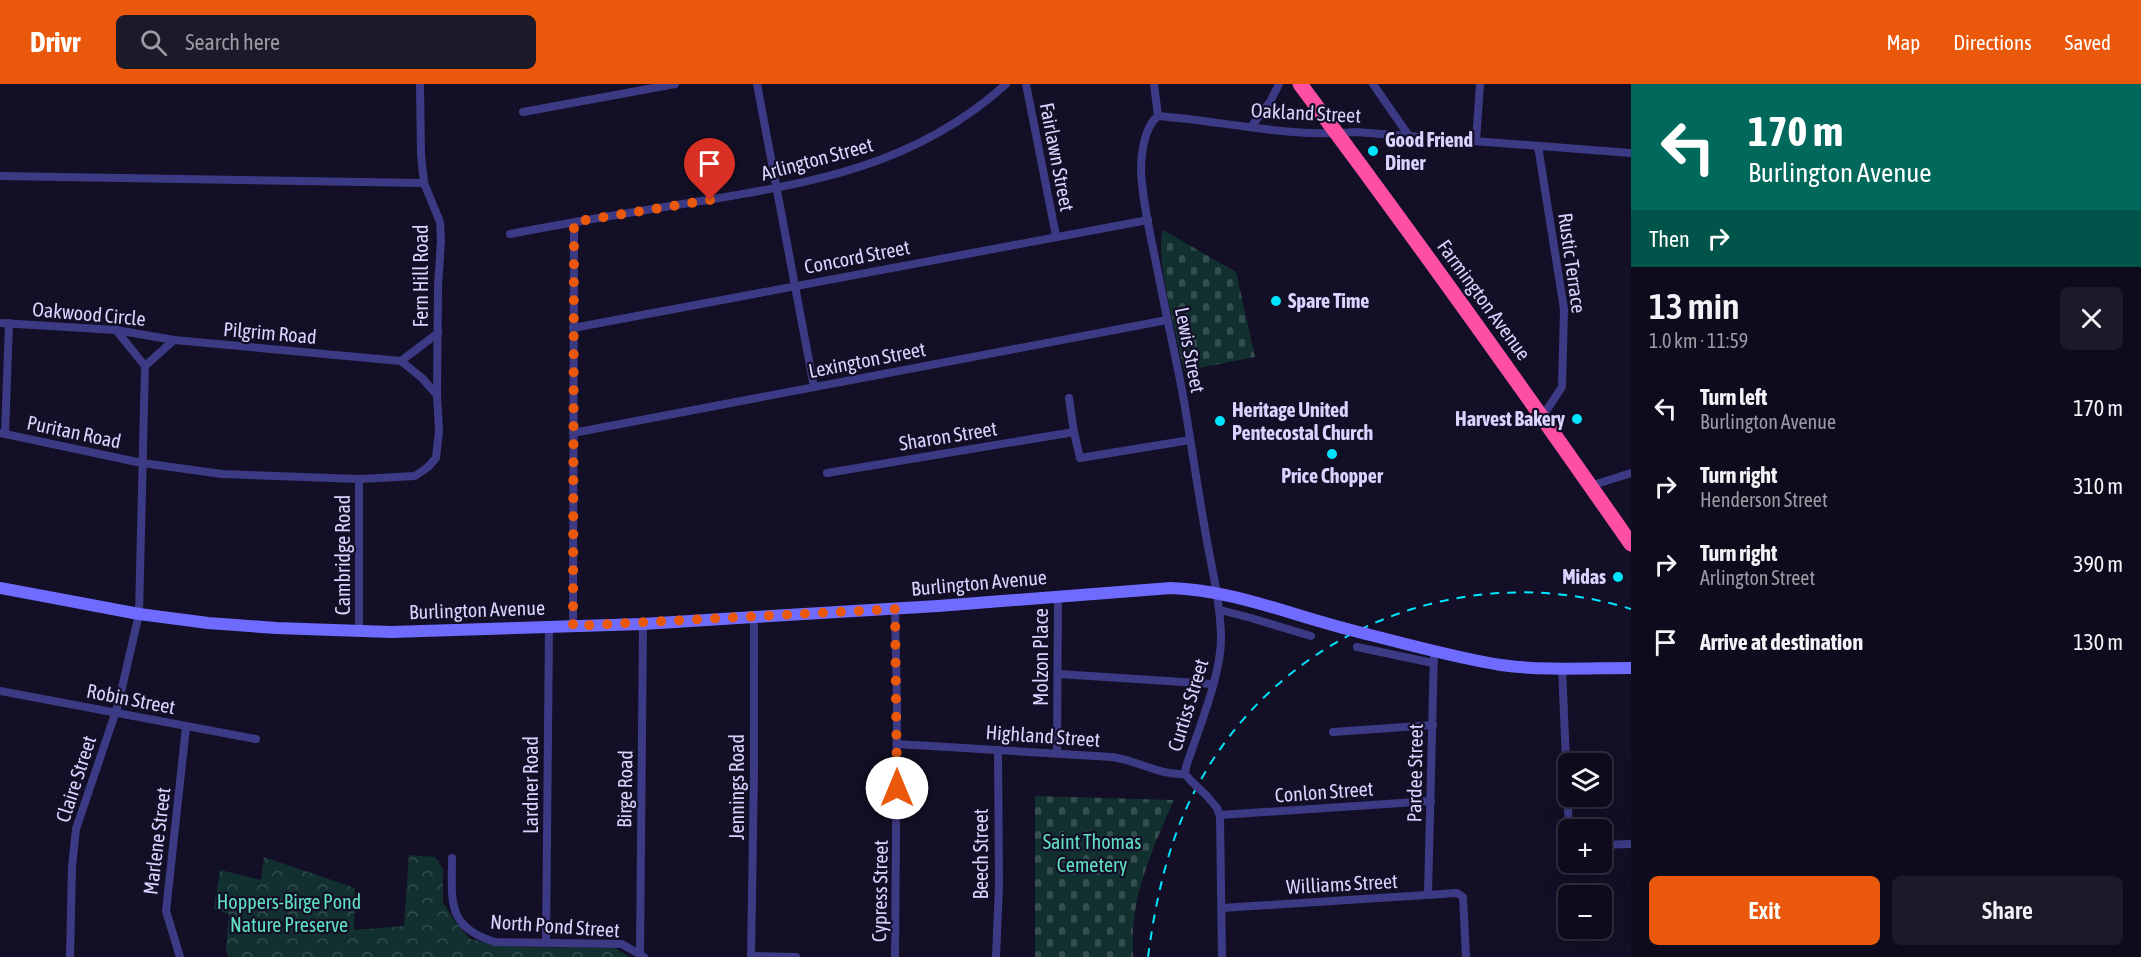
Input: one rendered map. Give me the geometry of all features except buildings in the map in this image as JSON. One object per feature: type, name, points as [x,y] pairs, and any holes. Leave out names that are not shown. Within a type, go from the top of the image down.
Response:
[{"type":"highway","name":"Farmington Avenue","points":[[1300,84],[1542,417],[1631,544]]},
{"type":"main road","name":"Burlington Avenue","points":[[0,588],[139,614],[208,623],[359,632],[643,624],[895,609],[1160,588],[1191,589],[1366,634],[1434,657],[1503,665],[1631,668]]},
{"type":"street","name":"Fern Hill Road","points":[[142,463],[222,474],[359,478],[415,476],[436,458],[439,431],[437,395],[441,241],[440,222],[424,183],[421,154],[420,84]]},
{"type":"street","points":[[523,112],[640,87],[675,84]]},
{"type":"street","points":[[757,84],[814,387]]},
{"type":"street","name":"Arlington Street","points":[[510,234],[777,188],[850,171],[877,162],[938,133],[985,104],[1006,84]]},
{"type":"street","name":"Fairlawn Street","points":[[1026,84],[1056,236]]},
{"type":"street","points":[[1154,84],[1158,116]]},
{"type":"street","points":[[1251,128],[1270,102],[1279,84]]},
{"type":"street","points":[[1373,84],[1409,136]]},
{"type":"street","points":[[1476,141],[1480,84]]},
{"type":"street","name":"Oakland Street","points":[[1158,116],[1251,128],[1355,132],[1631,153]]},
{"type":"street","name":"Lewis Street","points":[[1158,116],[1153,120],[1147,135],[1142,158],[1142,173],[1148,220],[1191,440],[1217,594]]},
{"type":"street","name":"Rustic Terrace","points":[[1538,146],[1564,309],[1562,387],[1542,417]]},
{"type":"street","points":[[0,176],[424,183]]},
{"type":"street","name":"Concord Street","points":[[573,328],[1148,220]]},
{"type":"street","points":[[573,626],[574,222]]},
{"type":"street","name":"Lexington Street","points":[[573,433],[1167,320]]},
{"type":"street","points":[[3,434],[5,323]]},
{"type":"street","name":"Oakwood Circle","points":[[5,323],[116,330],[174,340]]},
{"type":"street","points":[[116,330],[145,366],[139,614]]},
{"type":"street","points":[[437,395],[422,378],[401,361],[438,333]]},
{"type":"street","points":[[145,366],[174,340]]},
{"type":"street","name":"Pilgrim Road","points":[[174,340],[401,361]]},
{"type":"street","points":[[1069,398],[1080,458],[1191,440]]},
{"type":"street","name":"Sharon Street","points":[[827,473],[1074,432]]},
{"type":"street","name":"Puritan Road","points":[[3,434],[142,463]]},
{"type":"street","points":[[1590,486],[1631,473]]},
{"type":"street","name":"Cambridge Road","points":[[359,478],[359,632]]},
{"type":"street","name":"Curtiss Street","points":[[1217,594],[1220,610],[1221,652],[1186,767],[1188,777],[1218,808],[1220,815]]},
{"type":"street","name":"Molzon Place","points":[[1057,753],[1058,596]]},
{"type":"street","name":"Cypress Street","points":[[895,609],[896,957]]},
{"type":"street","points":[[1220,610],[1311,636]]},
{"type":"street","name":"Claire Street","points":[[70,957],[72,867],[76,829],[116,712],[129,667],[139,614]]},
{"type":"street","name":"Jennings Road","points":[[751,956],[754,617]]},
{"type":"street","name":"Birge Road","points":[[642,955],[643,624]]},
{"type":"street","name":"Lardner Road","points":[[546,942],[549,628]]},
{"type":"street","name":"Burlington Avenue","points":[[1357,647],[1434,657]]},
{"type":"street","name":"Pardee Street","points":[[1428,896],[1434,657]]},
{"type":"street","points":[[1562,668],[1569,819]]},
{"type":"street","points":[[1059,674],[1213,684]]},
{"type":"street","name":"Robin Street","points":[[0,691],[256,739]]},
{"type":"street","points":[[1333,732],[1433,725]]},
{"type":"street","name":"Marlene Street","points":[[180,957],[166,911],[186,727]]},
{"type":"street","name":"Highland Street","points":[[897,744],[1122,759],[1188,777]]},
{"type":"street","name":"Beech Street","points":[[996,957],[999,885],[998,750]]},
{"type":"street","name":"Conlon Street","points":[[1220,815],[1431,801]]},
{"type":"street","points":[[1220,815],[1222,957]]},
{"type":"street","points":[[1612,845],[1631,844]]},
{"type":"street","name":"North Pond Street","points":[[452,858],[454,912],[465,927],[479,937],[495,942],[622,944],[642,955]]},
{"type":"street","name":"Williams Street","points":[[1222,908],[1458,893],[1463,897],[1466,957]]},
{"type":"street","points":[[751,956],[796,957]]},
{"type":"green space","points":[[1163,230],[1236,272],[1255,357],[1184,371],[1164,278],[1161,242]]},
{"type":"green space","name":"Saint Thomas Cemetery","points":[[1035,796],[1174,800],[1150,858],[1136,904],[1133,925],[1133,957],[1035,957]]},
{"type":"green space","name":"Hoppers-Birge Pond Nature Preserve","points":[[409,855],[435,857],[443,869],[443,902],[470,939],[495,945],[520,947],[615,948],[630,957],[228,957],[226,949],[229,914],[214,909],[220,870],[261,880],[264,857],[355,888],[354,930],[404,926]]},
{"type":"railway","points":[[1148,957],[1165,868],[1180,825],[1199,783],[1235,729],[1278,684],[1329,647],[1384,619],[1443,601],[1505,593],[1568,595],[1631,609]]},
{"type":"place","name":"Good Friend Diner","points":[[1373,151]]},
{"type":"place","name":"Spare Time","points":[[1276,301]]},
{"type":"place","name":"Harvest Bakery","points":[[1577,419]]},
{"type":"place","name":"Heritage United Pentecostal Church","points":[[1220,421]]},
{"type":"place","name":"Price Chopper","points":[[1332,454]]},
{"type":"place","name":"Midas","points":[[1618,577]]},
{"type":"route","points":[[710,200],[574,222],[573,626],[895,609],[897,788]]}]
